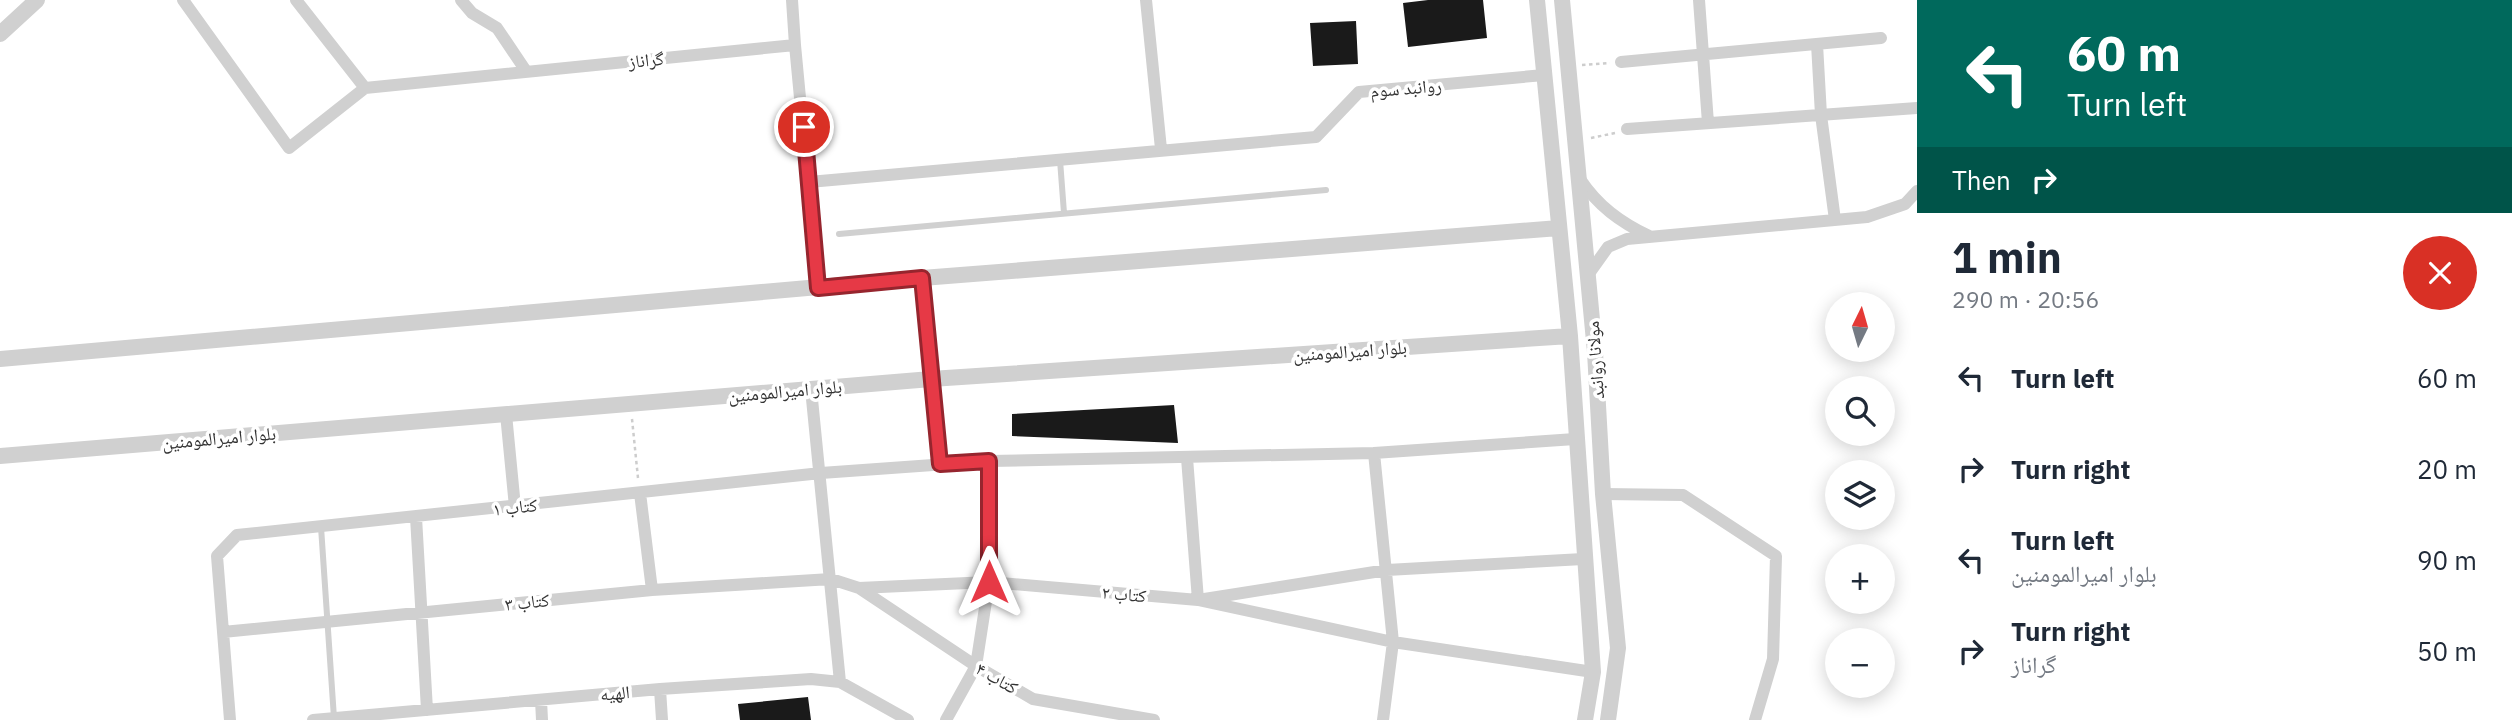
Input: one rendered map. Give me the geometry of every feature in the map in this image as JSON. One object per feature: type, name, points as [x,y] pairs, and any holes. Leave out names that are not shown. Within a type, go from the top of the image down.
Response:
[{"type":"street","points":[[0,34],[37,0]]},
{"type":"street","points":[[183,0],[289,148],[365,88],[296,0]]},
{"type":"street","points":[[461,0],[472,13],[497,28],[526,71]]},
{"type":"street","points":[[792,0],[818,288]]},
{"type":"street","points":[[1146,0],[1161,149]]},
{"type":"street","name":"مولانا روانبد","points":[[1537,0],[1570,336],[1583,559],[1593,672],[1585,720]]},
{"type":"street","name":"مولانا روانبد","points":[[1562,0],[1588,275],[1603,494],[1618,648],[1608,720]]},
{"type":"street","points":[[1699,0],[1708,123]]},
{"type":"street","points":[[1621,62],[1881,38]]},
{"type":"street","points":[[1817,44],[1821,115],[1835,220]]},
{"type":"street","name":"گراناز","points":[[365,88],[795,45]]},
{"type":"street","name":"روانبد سوم","points":[[809,182],[1316,136],[1359,92],[1544,75]]},
{"type":"street","points":[[1627,129],[1917,108]]},
{"type":"street","points":[[1555,178],[1578,177],[1592,198],[1611,214],[1649,236]]},
{"type":"street","points":[[1564,276],[1588,275],[1608,247],[1627,239],[1867,217],[1905,204],[1915,197]]},
{"type":"street","points":[[0,359],[922,278],[1559,228]]},
{"type":"street","points":[[922,278],[940,464]]},
{"type":"street","name":"بلوار امیرالمومنین","points":[[0,456],[931,379],[1570,336]]},
{"type":"street","points":[[811,389],[841,682]]},
{"type":"street","points":[[506,414],[515,506]]},
{"type":"street","name":"کتاب ۱","points":[[223,632],[217,556],[237,535],[940,464],[1374,453],[1575,439]]},
{"type":"street","points":[[1374,453],[1393,642],[1383,720]]},
{"type":"street","points":[[1187,458],[1198,600],[1393,642],[1593,672]]},
{"type":"street","points":[[946,720],[976,666],[989,582],[989,461]]},
{"type":"street","points":[[640,493],[652,590]]},
{"type":"street","points":[[1603,494],[1683,495],[1776,556],[1773,659],[1755,720]]},
{"type":"street","points":[[416,517],[427,710]]},
{"type":"street","name":"کتاب ۲","points":[[859,588],[989,582],[1198,600],[1387,570],[1583,559]]},
{"type":"street","points":[[831,579],[859,588]]},
{"type":"street","name":"کتاب ۳","points":[[223,632],[652,590],[831,579]]},
{"type":"street","name":"کتاب ۴","points":[[859,588],[976,666],[1033,699],[1154,720]]},
{"type":"street","points":[[223,632],[230,720]]},
{"type":"street","name":"الهیه","points":[[313,720],[660,689],[811,680],[841,682],[908,720]]},
{"type":"street","points":[[660,689],[662,720]]},
{"type":"street","points":[[541,700],[542,720]]},
{"type":"lane","points":[[1059,158],[1064,213]]},
{"type":"lane","points":[[839,234],[1326,190]]},
{"type":"lane","points":[[321,527],[334,719]]},
{"type":"path","points":[[1568,67],[1621,62]]},
{"type":"path","points":[[1574,141],[1627,129]]},
{"type":"path","points":[[630,405],[640,493]]},
{"type":"building","points":[[1483,0],[1487,38],[1408,47],[1403,3]]},
{"type":"building","points":[[1356,21],[1358,64],[1313,66],[1310,23]]},
{"type":"building","points":[[1174,405],[1178,443],[1012,436],[1012,414]]},
{"type":"building","points":[[808,697],[811,720],[740,720],[738,704]]},
{"type":"route","points":[[804,127],[818,288],[922,278],[940,464],[989,461],[989,582]]}]
